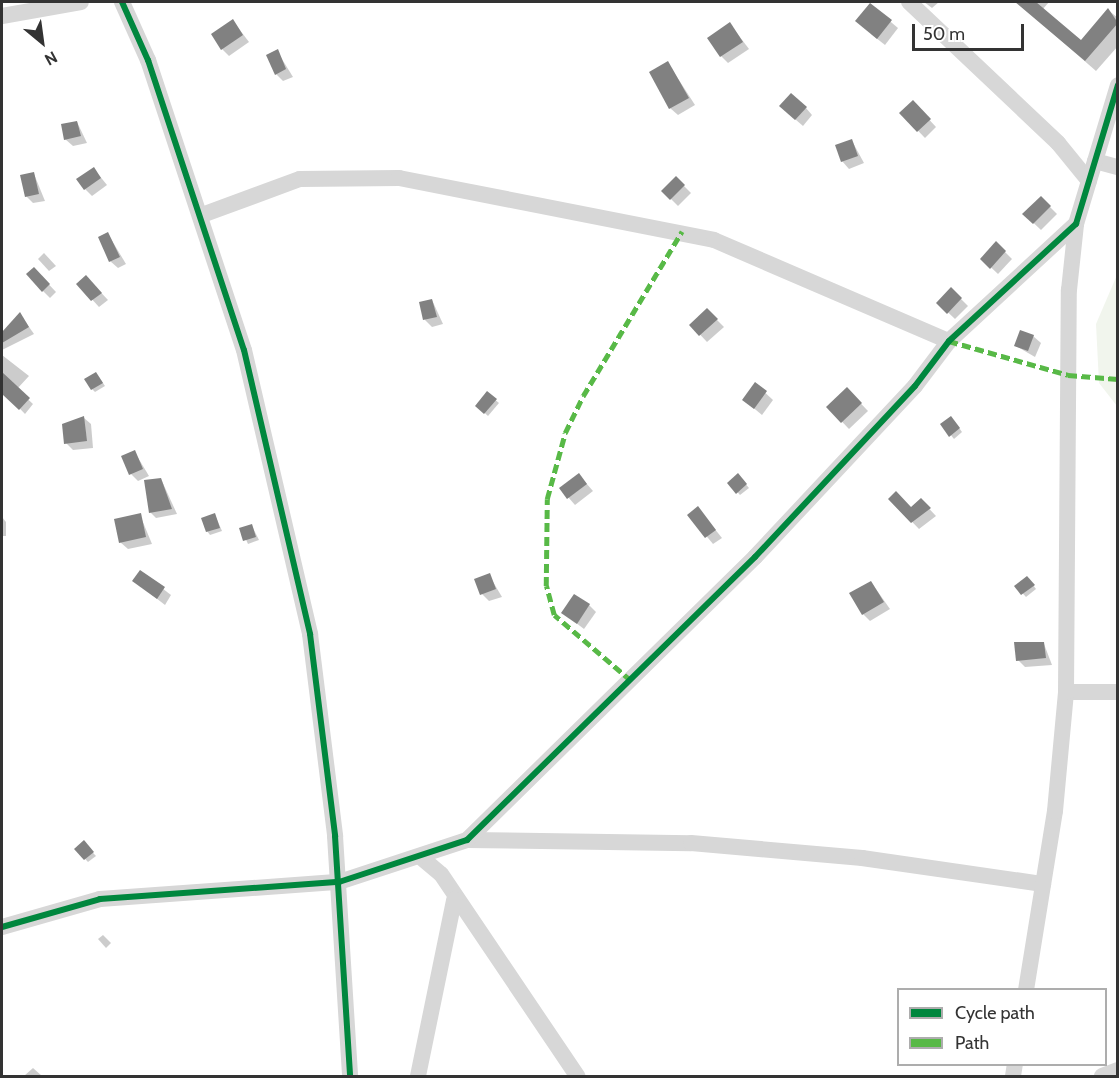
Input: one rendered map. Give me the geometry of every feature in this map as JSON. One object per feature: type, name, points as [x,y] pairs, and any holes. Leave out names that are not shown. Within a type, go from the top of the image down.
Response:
[{"type":"street","points":[[2,16],[81,2]]},
{"type":"street","points":[[122,2],[202,215],[244,350],[310,634],[339,882],[350,1077]]},
{"type":"street","points":[[909,2],[1058,142],[1089,181]]},
{"type":"street","points":[[1026,988],[1043,884],[1066,692],[1069,290],[1076,224],[1118,85]]},
{"type":"street","points":[[1095,161],[1118,167]]},
{"type":"street","points":[[202,215],[292,181],[361,175],[399,178],[714,240],[949,341]]},
{"type":"street","points":[[2,927],[100,899],[339,882],[423,859],[467,840],[755,557],[915,386],[949,341],[1076,224]]},
{"type":"street","points":[[1066,692],[1118,692]]},
{"type":"street","points":[[467,840],[691,843],[862,858],[1043,884]]},
{"type":"street","points":[[423,859],[441,874],[454,900],[577,1077]]},
{"type":"street","points":[[418,1077],[454,900]]},
{"type":"street","points":[[1102,1077],[1118,1070]]},
{"type":"shaded area","points":[[1117,275],[1117,406],[1099,383],[1096,324]]},
{"type":"building","points":[[1015,2],[1036,2],[1081,40],[1108,8],[1118,23],[1085,61]]},
{"type":"building","points":[[870,3],[892,20],[877,39],[855,21]]},
{"type":"building","points":[[233,19],[243,35],[221,50],[211,34]]},
{"type":"building","points":[[730,22],[743,42],[720,57],[707,38]]},
{"type":"building","points":[[278,49],[286,69],[275,75],[266,55]]},
{"type":"building","points":[[668,61],[689,98],[669,109],[649,72]]},
{"type":"building","points":[[791,93],[807,107],[795,120],[779,106]]},
{"type":"building","points":[[913,100],[931,119],[917,132],[899,113]]},
{"type":"building","points":[[77,121],[81,136],[64,140],[61,124]]},
{"type":"building","points":[[852,139],[858,156],[841,162],[835,145]]},
{"type":"building","points":[[94,167],[101,178],[84,190],[76,179]]},
{"type":"building","points":[[34,172],[39,194],[25,197],[20,175]]},
{"type":"building","points":[[676,176],[685,185],[670,200],[661,191]]},
{"type":"building","points":[[1041,196],[1051,206],[1033,224],[1022,214]]},
{"type":"building","points":[[108,232],[120,257],[109,262],[98,237]]},
{"type":"building","points":[[996,241],[1006,251],[990,269],[980,259]]},
{"type":"building","points":[[34,267],[50,284],[42,292],[26,274]]},
{"type":"building","points":[[86,275],[102,293],[91,301],[76,284]]},
{"type":"building","points":[[951,287],[962,298],[947,314],[936,303]]},
{"type":"building","points":[[432,299],[437,317],[423,320],[419,302]]},
{"type":"building","points":[[707,308],[718,319],[699,336],[689,325]]},
{"type":"building","points":[[20,312],[29,327],[2,343],[2,332]]},
{"type":"building","points":[[1020,330],[1034,335],[1028,351],[1014,346]]},
{"type":"building","points":[[2,372],[30,398],[19,410],[2,394]]},
{"type":"building","points":[[96,372],[103,383],[91,390],[84,379]]},
{"type":"building","points":[[755,382],[767,391],[754,409],[742,400]]},
{"type":"building","points":[[847,387],[862,403],[841,423],[826,407]]},
{"type":"building","points":[[487,391],[497,399],[484,414],[475,406]]},
{"type":"building","points":[[84,416],[87,441],[64,444],[62,424]]},
{"type":"building","points":[[951,416],[960,428],[949,437],[940,424]]},
{"type":"building","points":[[135,450],[143,469],[129,475],[121,456]]},
{"type":"building","points":[[579,473],[587,484],[567,499],[559,488]]},
{"type":"building","points":[[738,473],[747,484],[736,494],[727,483]]},
{"type":"building","points":[[161,478],[172,509],[149,513],[144,480]]},
{"type":"building","points":[[896,491],[911,507],[921,498],[931,508],[911,523],[888,499]]},
{"type":"building","points":[[698,506],[716,530],[705,538],[687,515]]},
{"type":"building","points":[[141,513],[146,537],[119,543],[114,519]]},
{"type":"building","points":[[215,513],[220,528],[206,532],[201,518]]},
{"type":"building","points":[[252,524],[256,537],[243,541],[239,528]]},
{"type":"building","points":[[140,570],[165,587],[157,599],[132,581]]},
{"type":"building","points":[[490,573],[496,589],[480,595],[474,579]]},
{"type":"building","points":[[1027,576],[1035,585],[1021,595],[1014,586]]},
{"type":"building","points":[[871,581],[884,602],[862,615],[849,593]]},
{"type":"building","points":[[574,594],[590,604],[577,624],[561,613]]},
{"type":"building","points":[[1014,642],[1044,642],[1046,658],[1016,661]]},
{"type":"building","points":[[84,840],[94,852],[84,860],[74,849]]},
{"type":"marked path","points":[[631,681],[554,615],[546,586],[547,499],[565,433],[583,396],[682,231]]},
{"type":"marked path","points":[[949,341],[1068,375],[1118,379]]},
{"type":"cycle path","points":[[122,2],[148,60],[244,350],[310,634],[335,836],[350,1076]]},
{"type":"cycle path","points":[[2,927],[100,899],[339,882],[467,840],[755,557],[915,386],[949,341],[1076,224],[1118,85]]}]
